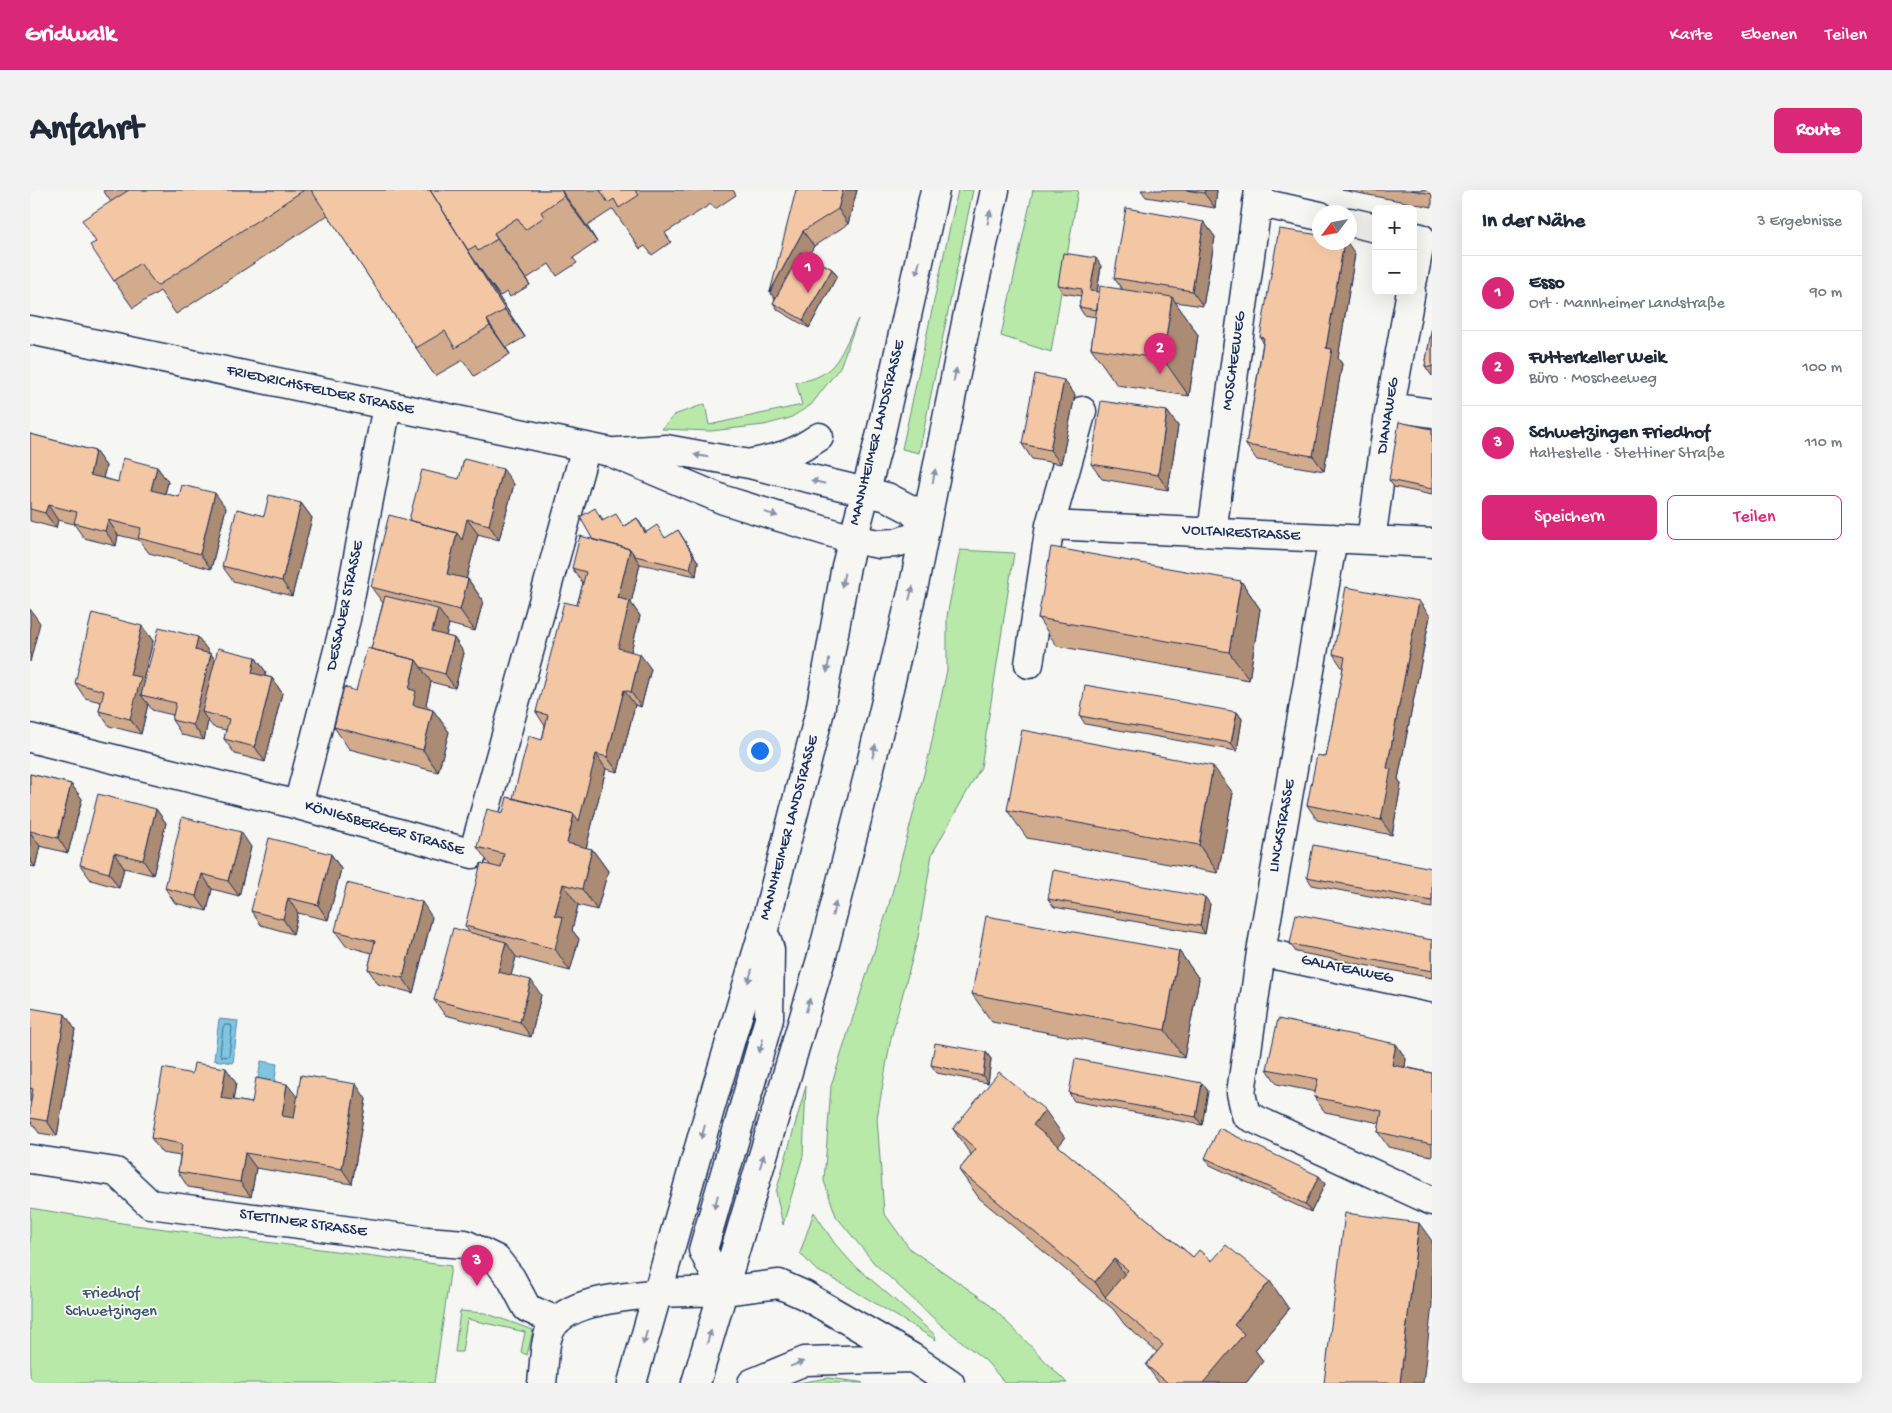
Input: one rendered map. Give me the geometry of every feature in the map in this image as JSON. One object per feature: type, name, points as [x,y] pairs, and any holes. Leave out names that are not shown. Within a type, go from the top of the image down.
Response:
[{"type":"street","name":"MANNHEIMER LANDSTRASSE","points":[[632,1383],[764,929],[820,711],[835,621],[852,539],[880,437],[935,190]]},
{"type":"street","points":[[696,1383],[822,956],[867,780],[914,580],[995,190]]},
{"type":"street","points":[[1258,196],[1312,213]]},
{"type":"street","name":"MOSCHEEWEG","points":[[1212,532],[1258,196]]},
{"type":"street","points":[[1357,224],[1372,227]]},
{"type":"street","points":[[1417,237],[1421,238],[1417,258]]},
{"type":"street","name":"DIANAWEG","points":[[1370,540],[1390,407],[1410,295]]},
{"type":"street","name":"FRIEDRICHSFELDER STRASSE","points":[[30,330],[598,449],[724,500],[852,539],[879,544],[896,543],[924,529],[910,508],[887,497],[748,464],[666,449],[598,449]]},
{"type":"street","name":"DESSAUER STRASSE","points":[[298,805],[346,619],[387,406]]},
{"type":"street","points":[[1390,407],[1432,413]]},
{"type":"street","points":[[1028,664],[1050,525],[1082,410]]},
{"type":"street","name":"FRIEDRICHSFELDER STRASSE","points":[[748,464],[784,457],[802,448],[819,436]]},
{"type":"street","name":"KÖNIGSBERGER STRASSE","points":[[30,738],[298,805],[473,854],[598,449]]},
{"type":"street","name":"VOLTAIRESTRASSE","points":[[1050,525],[1432,543]]},
{"type":"street","name":"LINCKSTRASSE","points":[[1333,538],[1261,952],[1241,1093],[1246,1115],[1432,1201]]},
{"type":"street","points":[[723,1291],[703,1250],[769,1019],[770,950],[764,929]]},
{"type":"street","name":"GALATEAWEG","points":[[1261,952],[1432,988]]},
{"type":"street","name":"STETTINER STRASSE","points":[[30,1159],[116,1172],[150,1204],[426,1241],[465,1244],[496,1258],[511,1278],[527,1308],[557,1321]]},
{"type":"street","points":[[542,1383],[549,1333],[557,1321],[571,1310],[597,1302],[657,1293],[723,1291],[779,1284],[804,1294],[914,1358],[950,1383]]},
{"type":"street","points":[[752,1383],[805,1361],[914,1358]]},
{"type":"green space","points":[[958,190],[973,190],[919,453],[902,449]]},
{"type":"green space","points":[[1033,190],[1078,190],[1051,352],[1001,336]]},
{"type":"green space","points":[[858,319],[840,367],[811,405],[790,418],[764,425],[711,431],[662,429],[674,415],[705,404],[709,425],[802,405],[796,382],[821,375],[830,369],[842,352]]},
{"type":"green space","points":[[960,550],[1014,553],[981,767],[932,854],[918,937],[891,1038],[877,1118],[884,1213],[910,1249],[987,1302],[1067,1383],[1005,1383],[986,1361],[941,1325],[874,1263],[836,1216],[824,1181],[831,1086],[888,908],[929,755],[947,670],[947,616]]},
{"type":"green space","points":[[806,1086],[803,1156],[783,1225],[776,1192]]},
{"type":"green space","name":"Friedhof Schwetzingen","points":[[30,1208],[134,1225],[451,1266],[434,1383],[30,1383]]},
{"type":"green space","points":[[814,1212],[835,1244],[852,1263],[935,1335],[936,1340],[845,1285],[816,1270],[800,1253]]},
{"type":"green space","points":[[460,1311],[485,1313],[533,1330],[527,1355],[521,1352],[525,1332],[467,1319],[462,1352],[455,1352]]},
{"type":"green space","points":[[828,1378],[859,1382],[863,1383],[798,1383]]},
{"type":"water","points":[[219,1019],[238,1021],[233,1063],[214,1060]]},
{"type":"water","points":[[261,1061],[277,1064],[273,1094],[254,1101]]},
{"type":"building","points":[[129,190],[304,190],[157,286],[140,263],[114,281],[90,245],[96,242],[82,220]]},
{"type":"building","points":[[311,190],[430,190],[505,310],[487,320],[490,326],[455,348],[445,331],[416,348]]},
{"type":"building","points":[[430,190],[561,190],[564,196],[541,212],[544,217],[525,230],[517,218],[494,233],[497,239],[478,251],[475,246],[468,250]]},
{"type":"building","points":[[600,190],[635,190],[639,195],[619,208],[614,199],[608,203]]},
{"type":"building","points":[[796,190],[843,190],[838,209],[803,231],[770,292]]},
{"type":"building","points":[[1186,190],[1205,190],[1204,193]]},
{"type":"building","points":[[1411,190],[1432,190],[1432,194]]},
{"type":"building","points":[[1126,208],[1204,222],[1192,291],[1114,278]]},
{"type":"building","points":[[1279,229],[1312,234],[1312,250],[1343,250],[1326,348],[1332,349],[1313,456],[1246,445],[1264,338],[1260,337]]},
{"type":"building","points":[[801,252],[832,269],[803,320],[773,303]]},
{"type":"building","points":[[1063,253],[1096,258],[1090,291],[1099,292],[1097,310],[1079,307],[1082,289],[1058,285]]},
{"type":"building","points":[[1100,286],[1172,297],[1163,359],[1091,348]]},
{"type":"building","points":[[1432,327],[1432,367],[1425,366]]},
{"type":"building","points":[[1035,374],[1064,380],[1050,450],[1022,444]]},
{"type":"building","points":[[1101,401],[1167,411],[1158,475],[1091,464]]},
{"type":"building","points":[[1399,422],[1432,429],[1432,489],[1389,480]]},
{"type":"building","points":[[30,434],[95,451],[90,475],[118,482],[123,458],[157,467],[151,490],[179,497],[182,485],[215,493],[200,554],[138,538],[141,528],[108,520],[105,531],[74,523],[77,512],[48,505],[45,513],[30,509]]},
{"type":"building","points":[[464,459],[503,469],[489,525],[467,519],[462,540],[457,533],[409,520],[422,470],[459,479]]},
{"type":"building","points":[[269,495],[301,503],[282,581],[222,566],[237,509],[264,516]]},
{"type":"building","points":[[595,508],[602,521],[616,514],[624,527],[637,518],[645,533],[657,525],[665,538],[678,530],[693,555],[690,569],[635,556],[630,549],[593,540],[580,517]]},
{"type":"building","points":[[389,515],[457,533],[447,574],[468,579],[460,610],[371,587]]},
{"type":"building","points":[[580,536],[630,549],[618,598],[630,601],[618,648],[640,654],[631,692],[624,690],[607,757],[596,754],[579,821],[574,814],[513,798],[529,736],[542,740],[548,715],[536,712],[564,602],[577,605],[586,572],[572,568]]},
{"type":"building","points":[[1051,547],[1241,581],[1229,652],[1038,618]]},
{"type":"building","points":[[1346,587],[1419,601],[1387,768],[1391,769],[1381,820],[1307,805],[1317,755],[1326,757],[1345,657],[1333,654]]},
{"type":"building","points":[[385,596],[438,609],[432,632],[454,638],[445,674],[421,667],[416,660],[371,649]]},
{"type":"building","points":[[92,613],[142,626],[130,675],[141,677],[130,719],[99,711],[104,691],[75,683]]},
{"type":"building","points":[[159,627],[198,637],[195,650],[211,654],[193,725],[172,720],[176,703],[141,695]]},
{"type":"building","points":[[218,648],[255,657],[252,673],[272,678],[255,747],[224,739],[229,719],[202,712]]},
{"type":"building","points":[[367,648],[416,660],[409,689],[416,691],[413,705],[433,710],[423,750],[334,727],[344,687],[356,691]]},
{"type":"building","points":[[1085,685],[1237,712],[1231,743],[1080,716]]},
{"type":"building","points":[[1022,730],[1213,766],[1199,845],[1007,810]]},
{"type":"building","points":[[30,774],[71,784],[58,838],[30,831]]},
{"type":"building","points":[[98,794],[156,809],[143,860],[114,853],[109,873],[80,865]]},
{"type":"building","points":[[507,797],[574,814],[567,843],[592,849],[582,889],[563,884],[555,915],[563,917],[555,949],[465,926],[481,863],[501,868],[504,854],[477,847],[487,809],[503,813]]},
{"type":"building","points":[[182,817],[241,832],[228,881],[202,874],[196,896],[165,888]]},
{"type":"building","points":[[269,838],[331,854],[318,905],[288,898],[283,919],[251,911]]},
{"type":"building","points":[[1313,845],[1432,868],[1432,901],[1307,877]]},
{"type":"building","points":[[1053,870],[1205,897],[1200,926],[1048,899]]},
{"type":"building","points":[[347,883],[422,902],[403,978],[368,969],[375,941],[335,931]]},
{"type":"building","points":[[1296,914],[1432,940],[1432,971],[1290,944]]},
{"type":"building","points":[[986,916],[1179,951],[1165,1030],[972,994]]},
{"type":"building","points":[[453,928],[506,942],[498,972],[531,980],[520,1022],[434,1000]]},
{"type":"building","points":[[30,1008],[65,1014],[47,1121],[30,1118],[33,1089],[30,1088]]},
{"type":"building","points":[[1278,1019],[1396,1044],[1392,1065],[1432,1073],[1432,1144],[1378,1132],[1382,1111],[1314,1097],[1318,1079],[1267,1069]]},
{"type":"building","points":[[935,1043],[986,1052],[983,1076],[931,1065]]},
{"type":"building","points":[[1075,1059],[1202,1083],[1196,1117],[1069,1093]]},
{"type":"building","points":[[194,1063],[226,1068],[221,1098],[252,1103],[256,1078],[287,1084],[282,1116],[294,1118],[301,1075],[356,1084],[342,1169],[245,1153],[240,1182],[178,1172],[182,1144],[151,1138],[163,1068],[192,1074]]},
{"type":"building","points":[[999,1072],[1045,1110],[1033,1125],[1193,1257],[1199,1250],[1212,1261],[1226,1245],[1270,1281],[1234,1325],[1244,1334],[1203,1383],[1168,1383],[1146,1365],[1163,1345],[1105,1297],[1128,1270],[1114,1259],[1095,1282],[959,1170],[976,1149],[953,1129]]},
{"type":"building","points":[[1219,1128],[1319,1176],[1305,1204],[1205,1158]]},
{"type":"building","points":[[1345,1213],[1419,1223],[1400,1383],[1324,1383]]},
{"type":"place","name":"Esso","points":[[808,293]]},
{"type":"place","name":"Futterkeller Weik","points":[[1160,374]]},
{"type":"place","name":"Schwetzingen Friedhof","points":[[477,1286]]}]
